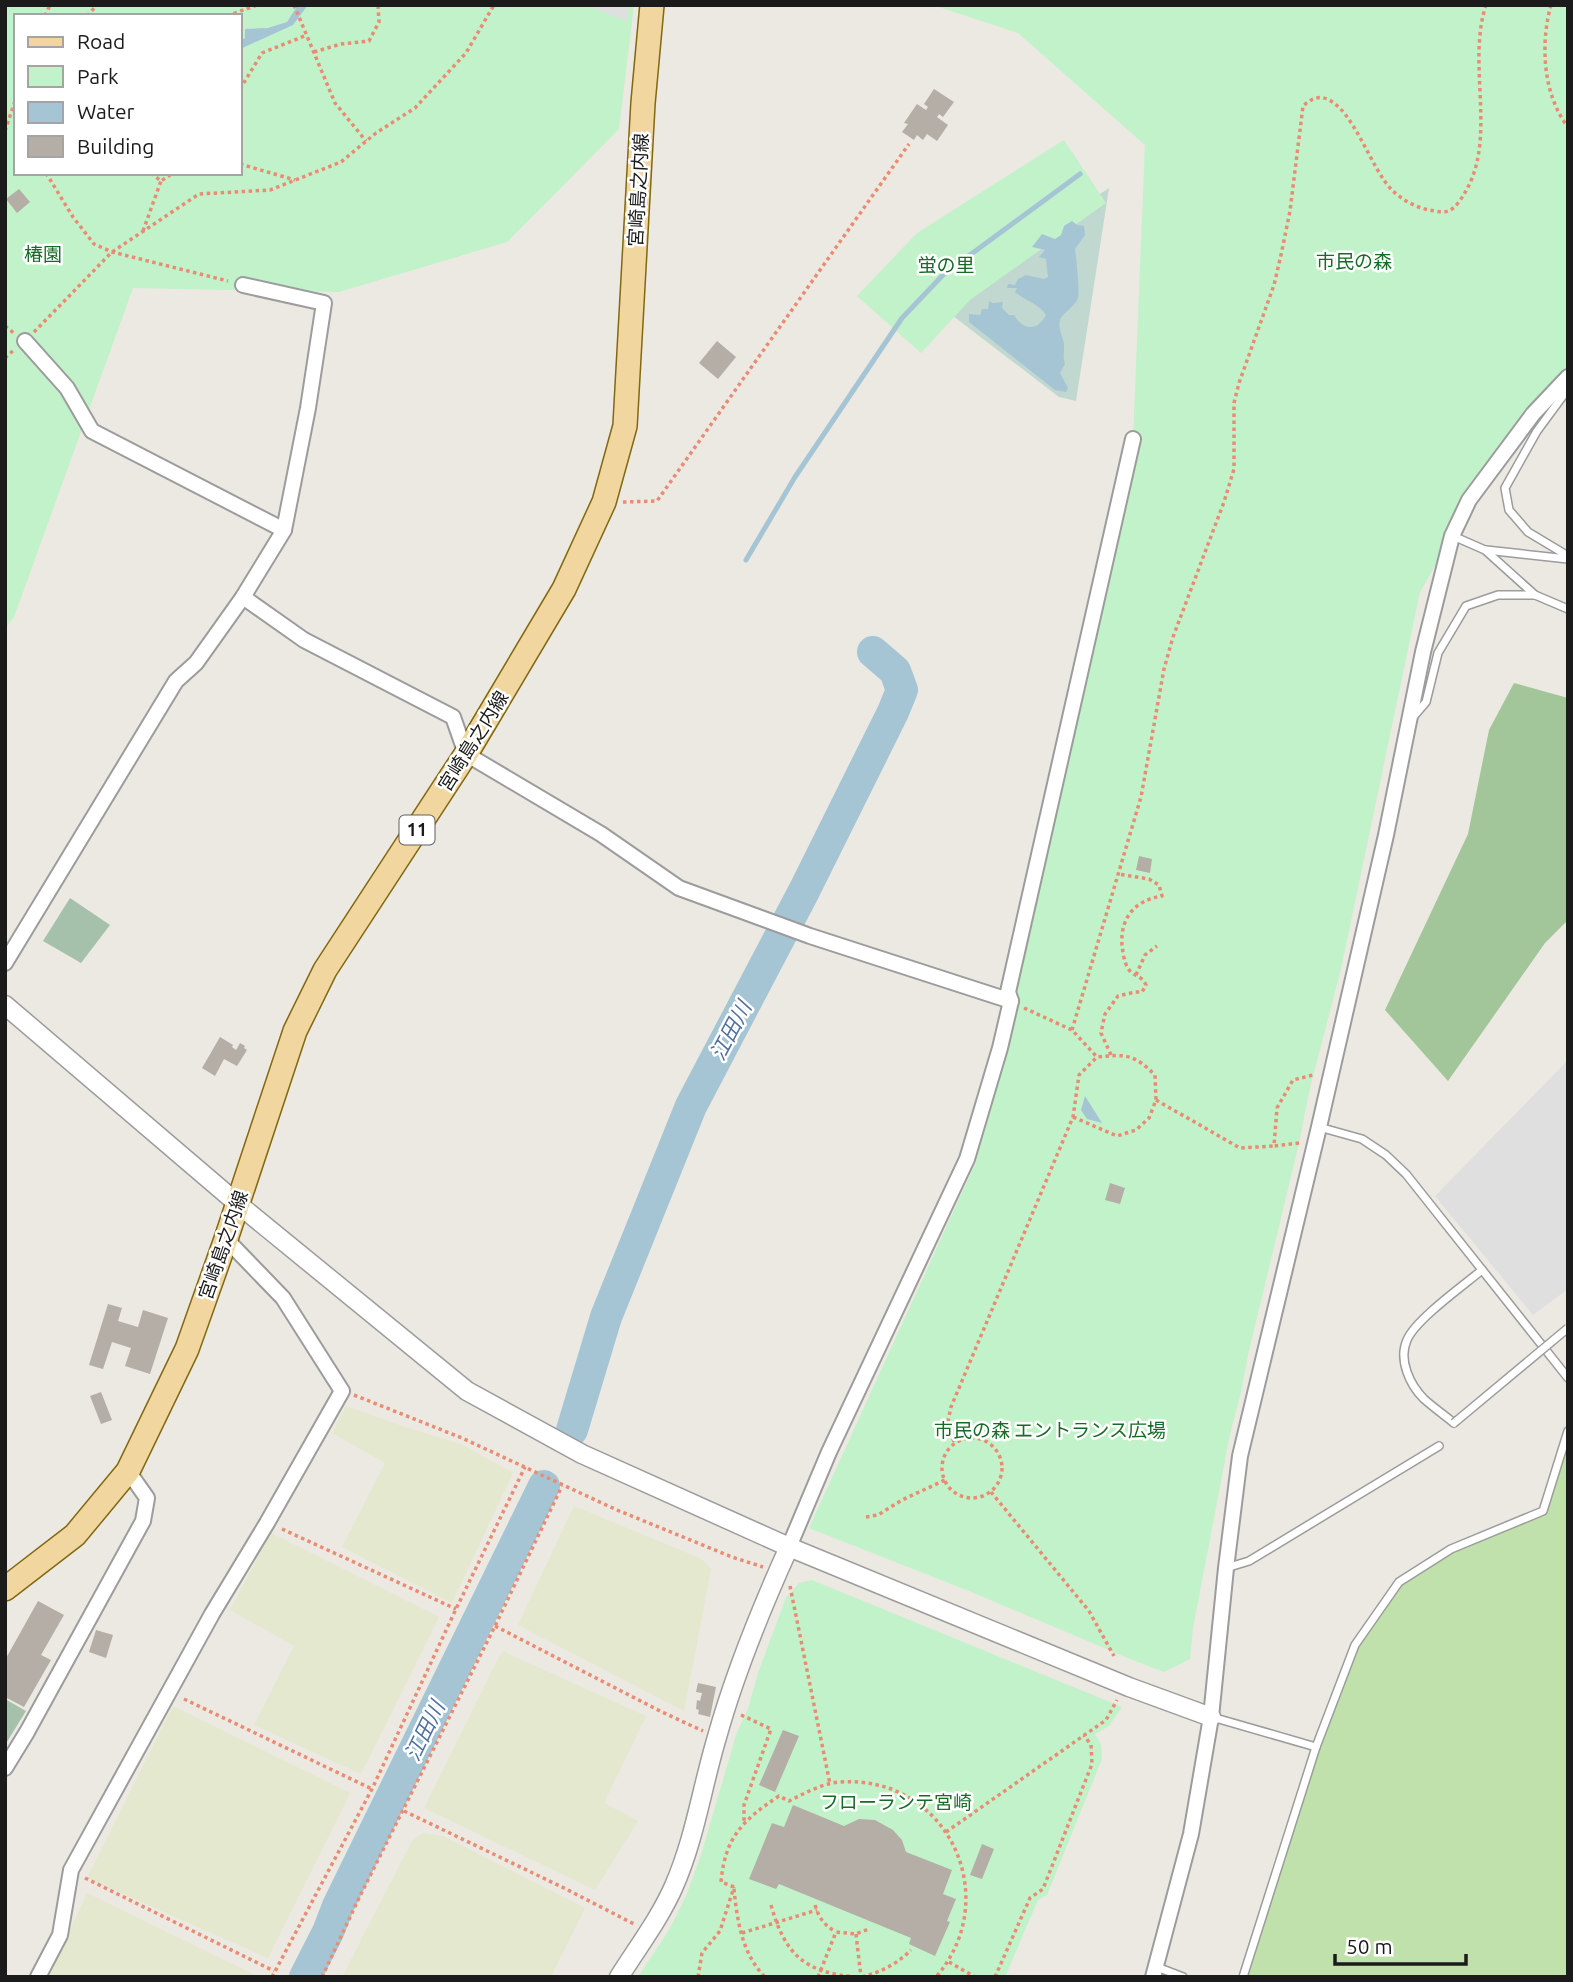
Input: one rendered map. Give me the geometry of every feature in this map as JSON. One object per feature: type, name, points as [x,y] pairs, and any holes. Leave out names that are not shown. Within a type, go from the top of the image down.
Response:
[{"type":"main road","name":"宮崎島之内線","points":[[5,1588],[75,1535],[128,1471],[187,1349],[295,1031],[325,970],[466,754],[564,589],[604,502],[625,426],[652,5]]},
{"type":"street","points":[[5,962],[176,681],[196,663],[243,597],[284,530],[308,408],[324,303],[243,285]]},
{"type":"street","points":[[25,341],[67,388],[92,431],[284,530]]},
{"type":"street","points":[[1155,1972],[1191,1834],[1211,1717],[1240,1456],[1320,1127],[1386,835],[1423,652],[1452,536],[1469,500],[1533,414],[1568,377]]},
{"type":"street","points":[[619,1977],[649,1932],[674,1887],[691,1842],[717,1737],[762,1608],[784,1578],[789,1547],[829,1451],[967,1159],[1012,1001],[1008,992],[1133,439]]},
{"type":"street","points":[[243,597],[304,640],[453,717],[466,754],[601,834],[679,888],[810,936],[1012,1001]]},
{"type":"street","points":[[5,1005],[238,1204],[467,1391],[582,1454],[789,1547],[1129,1687],[1211,1717]]},
{"type":"street","points":[[38,1977],[60,1935],[71,1870],[212,1614],[342,1391],[283,1298],[226,1239]]},
{"type":"street","points":[[5,1768],[143,1521],[147,1498],[128,1471]]},
{"type":"lane","points":[[1568,389],[1537,431],[1505,488],[1509,510],[1528,532],[1568,557]]},
{"type":"lane","points":[[1452,536],[1485,550],[1568,557]]},
{"type":"lane","points":[[1485,550],[1535,595],[1568,609]]},
{"type":"lane","points":[[1409,721],[1426,702],[1438,653],[1466,607],[1498,595],[1535,595]]},
{"type":"lane","points":[[1320,1127],[1362,1139],[1386,1155],[1406,1174],[1568,1378]]},
{"type":"lane","points":[[1482,1270],[1418,1324],[1407,1340],[1403,1358],[1410,1380],[1423,1398],[1454,1423],[1568,1328]]},
{"type":"lane","points":[[1243,1977],[1317,1747],[1355,1645],[1399,1582],[1451,1549],[1543,1511],[1568,1431]]},
{"type":"lane","points":[[1226,1568],[1249,1561],[1439,1446]]},
{"type":"lane","points":[[1211,1717],[1317,1747]]},
{"type":"lane","points":[[1155,1972],[1183,1977]]},
{"type":"path","points":[[232,14],[257,5]]},
{"type":"path","points":[[293,5],[335,103],[366,142]]},
{"type":"path","points":[[314,52],[341,44],[369,41],[379,22],[378,5]]},
{"type":"path","points":[[5,358],[112,252],[200,194],[270,190],[341,162],[376,133],[415,108],[466,53],[494,5]]},
{"type":"path","points":[[1072,1030],[1141,797],[1164,669],[1173,636],[1234,469],[1234,404],[1238,383],[1274,285],[1281,255],[1290,211],[1303,106],[1312,99],[1328,99],[1342,110],[1391,189],[1410,203],[1445,213],[1454,208],[1464,195],[1473,176],[1480,149],[1479,75],[1486,5]]},
{"type":"path","points":[[1552,5],[1546,33],[1550,94],[1568,127]]},
{"type":"path","points":[[242,86],[262,53],[307,36]]},
{"type":"path","points":[[5,131],[14,105]]},
{"type":"path","points":[[604,502],[657,501],[909,144]]},
{"type":"path","points":[[242,165],[295,180]]},
{"type":"path","points":[[47,175],[94,244],[112,252],[243,285]]},
{"type":"path","points":[[154,175],[161,181]]},
{"type":"path","points":[[142,233],[161,181],[170,175]]},
{"type":"path","points":[[1111,1055],[1101,1033],[1105,1014],[1118,996],[1142,992],[1146,985],[1143,978],[1130,971],[1123,956],[1121,932],[1130,910],[1149,898],[1162,896],[1159,885],[1149,879],[1118,874]]},
{"type":"path","points":[[1136,975],[1145,955],[1157,946]]},
{"type":"path","points":[[1012,1001],[1072,1030],[1097,1057]]},
{"type":"path","points":[[954,1442],[948,1421],[951,1407],[1073,1117],[1079,1075],[1097,1057],[1121,1055],[1140,1061],[1155,1075],[1156,1100],[1149,1118],[1136,1130],[1118,1136],[1073,1117]]},
{"type":"path","points":[[1274,1146],[1276,1108],[1293,1080],[1314,1075]]},
{"type":"path","points":[[1156,1100],[1240,1148],[1299,1143]]},
{"type":"path","points":[[342,1391],[462,1438],[562,1486],[784,1578],[830,1784]]},
{"type":"path","points":[[964,1437],[985,1441],[999,1453],[1003,1462],[996,1488],[976,1499],[955,1494],[945,1480],[943,1459],[950,1446],[964,1437]]},
{"type":"path","points":[[272,1977],[372,1789],[525,1467]]},
{"type":"path","points":[[866,1517],[878,1515],[902,1500],[945,1480]]},
{"type":"path","points":[[322,1977],[562,1486]]},
{"type":"path","points":[[990,1492],[1089,1611],[1114,1656]]},
{"type":"path","points":[[267,1523],[456,1609]]},
{"type":"path","points":[[495,1626],[662,1712],[717,1737]]},
{"type":"path","points":[[169,1692],[372,1789]]},
{"type":"path","points":[[946,1832],[1106,1720],[1117,1700]]},
{"type":"path","points":[[739,1714],[771,1730],[744,1805],[744,1823]]},
{"type":"path","points":[[995,1977],[1030,1898],[1043,1889],[1082,1792],[1092,1764],[1091,1745],[1084,1735]]},
{"type":"path","points":[[734,1887],[721,1882],[727,1847],[756,1811],[779,1796],[789,1801],[818,1787],[839,1782],[868,1784],[895,1790],[935,1817],[956,1851],[966,1886],[962,1927],[949,1962],[936,1977]]},
{"type":"path","points":[[404,1811],[649,1932]]},
{"type":"path","points":[[71,1870],[274,1971]]},
{"type":"path","points":[[734,1887],[741,1934],[748,1953],[765,1977]]},
{"type":"path","points":[[698,1977],[702,1953],[720,1931],[734,1887]]},
{"type":"path","points":[[771,1905],[786,1944],[801,1959],[820,1971],[860,1977],[891,1966],[911,1950]]},
{"type":"path","points":[[741,1934],[816,1907],[825,1925],[836,1932],[856,1934],[869,1929]]},
{"type":"path","points":[[818,1977],[836,1932]]},
{"type":"path","points":[[856,1934],[860,1977]]},
{"type":"path","points":[[949,1962],[975,1977]]},
{"type":"green space","name":"椿園","points":[[5,5],[634,5],[619,129],[507,242],[339,292],[133,288],[14,617],[5,628]]},
{"type":"green space","name":"市民の森 エントランス広場","points":[[933,5],[1568,5],[1568,377],[1533,414],[1452,536],[1420,592],[1341,969],[1310,1088],[1230,1434],[1193,1628],[1190,1659],[1164,1672],[809,1528],[976,1162],[1133,439],[1145,145],[1018,33]]},
{"type":"green space","name":"蛍の里","points":[[1064,140],[1106,203],[970,300],[921,353],[857,296],[917,233]]},
{"type":"green space","points":[[1109,188],[1076,401],[1059,397],[944,309],[943,299]]},
{"type":"green space","points":[[1514,683],[1568,698],[1568,920],[1545,943],[1448,1081],[1385,1010],[1468,834],[1489,730]]},
{"type":"green space","points":[[70,898],[110,925],[81,963],[43,941]]},
{"type":"green space","points":[[346,1406],[461,1444],[513,1473],[452,1603],[342,1547],[385,1463],[332,1433]]},
{"type":"green space","points":[[1568,1431],[1568,1977],[1243,1977],[1316,1747],[1355,1645],[1399,1582],[1451,1549],[1543,1511]]},
{"type":"green space","points":[[574,1506],[702,1559],[711,1569],[684,1711],[518,1625]]},
{"type":"green space","points":[[271,1533],[439,1617],[361,1774],[254,1725],[294,1646],[230,1610]]},
{"type":"green space","name":"フローランテ宮崎","points":[[812,1580],[1122,1707],[1109,1726],[1095,1734],[1101,1745],[1102,1759],[1047,1895],[1038,1900],[1005,1977],[638,1977],[669,1930],[686,1896],[701,1855],[737,1732],[748,1709],[758,1673],[786,1598],[799,1583]]},
{"type":"green space","points":[[502,1651],[646,1716],[604,1803],[638,1821],[595,1890],[424,1808]]},
{"type":"green space","points":[[5,1699],[26,1711],[5,1745]]},
{"type":"green space","points":[[173,1706],[350,1793],[268,1958],[87,1878]]},
{"type":"green space","points":[[423,1833],[443,1836],[585,1908],[551,1977],[342,1977],[412,1841]]},
{"type":"green space","points":[[87,1893],[259,1977],[49,1977]]},
{"type":"shaded area","points":[[585,5],[629,5],[627,21]]},
{"type":"shaded area","points":[[1568,1060],[1568,1289],[1533,1315],[1435,1196]]},
{"type":"water","points":[[298,5],[308,5],[293,25],[242,48],[245,29],[268,28],[287,22]]},
{"type":"water","points":[[1072,221],[1084,226],[1085,235],[1075,249],[1078,298],[1059,324],[1065,364],[1060,373],[1068,388],[1066,392],[1055,390],[969,322],[969,314],[980,315],[982,309],[988,309],[989,301],[1003,302],[1002,308],[1022,324],[1030,327],[1038,324],[1046,315],[1015,292],[1017,288],[1007,288],[1008,284],[1015,285],[1018,279],[1026,275],[1044,279],[1048,277],[1046,259],[1039,257],[1045,250],[1032,247],[1042,234],[1055,239],[1061,235],[1064,226]]},
{"type":"water","points":[[1085,1096],[1102,1123],[1087,1119],[1081,1110]]},
{"type":"building","points":[[934,89],[954,102],[943,117],[939,114],[937,117],[948,125],[937,141],[927,134],[923,140],[917,135],[914,140],[902,132],[908,124],[904,123],[917,104],[926,110],[928,107],[924,104]]},
{"type":"building","points":[[19,189],[30,202],[17,213],[6,199]]},
{"type":"building","points":[[717,341],[736,357],[718,379],[699,363]]},
{"type":"building","points":[[1139,856],[1152,859],[1150,873],[1136,870]]},
{"type":"building","points":[[220,1037],[236,1050],[240,1043],[247,1050],[237,1066],[224,1059],[215,1076],[202,1068]]},
{"type":"building","points":[[1110,1183],[1125,1188],[1120,1204],[1105,1200]]},
{"type":"building","points":[[108,1304],[122,1308],[118,1321],[138,1327],[143,1310],[168,1318],[150,1374],[125,1366],[131,1348],[112,1342],[103,1369],[89,1365]]},
{"type":"building","points":[[101,1392],[112,1420],[101,1424],[90,1396]]},
{"type":"building","points":[[38,1601],[64,1615],[41,1655],[51,1660],[24,1707],[5,1697],[5,1660]]},
{"type":"building","points":[[96,1630],[113,1635],[106,1658],[89,1652]]},
{"type":"building","points":[[698,1683],[716,1687],[710,1717],[698,1714],[699,1710],[696,1709],[697,1700],[700,1701],[702,1693],[696,1692]]},
{"type":"building","points":[[783,1730],[799,1736],[775,1792],[759,1785]]},
{"type":"building","points":[[793,1805],[844,1826],[859,1819],[875,1820],[893,1830],[902,1840],[906,1852],[952,1870],[943,1894],[956,1899],[947,1921],[950,1922],[935,1956],[909,1944],[911,1938],[779,1884],[776,1889],[749,1879],[772,1823],[784,1827]]},
{"type":"building","points":[[982,1844],[994,1849],[982,1879],[970,1875]]},
{"type":"waterway","points":[[746,560],[795,477],[902,318],[944,274],[1080,174]]},
{"type":"waterway","name":"江田川","points":[[572,1430],[606,1317],[691,1106],[804,891],[902,690],[895,671],[873,652]]},
{"type":"waterway","name":"江田川","points":[[305,1977],[544,1486]]},
{"type":"park label","name":"市民の森","points":[[1354,261]]}]
